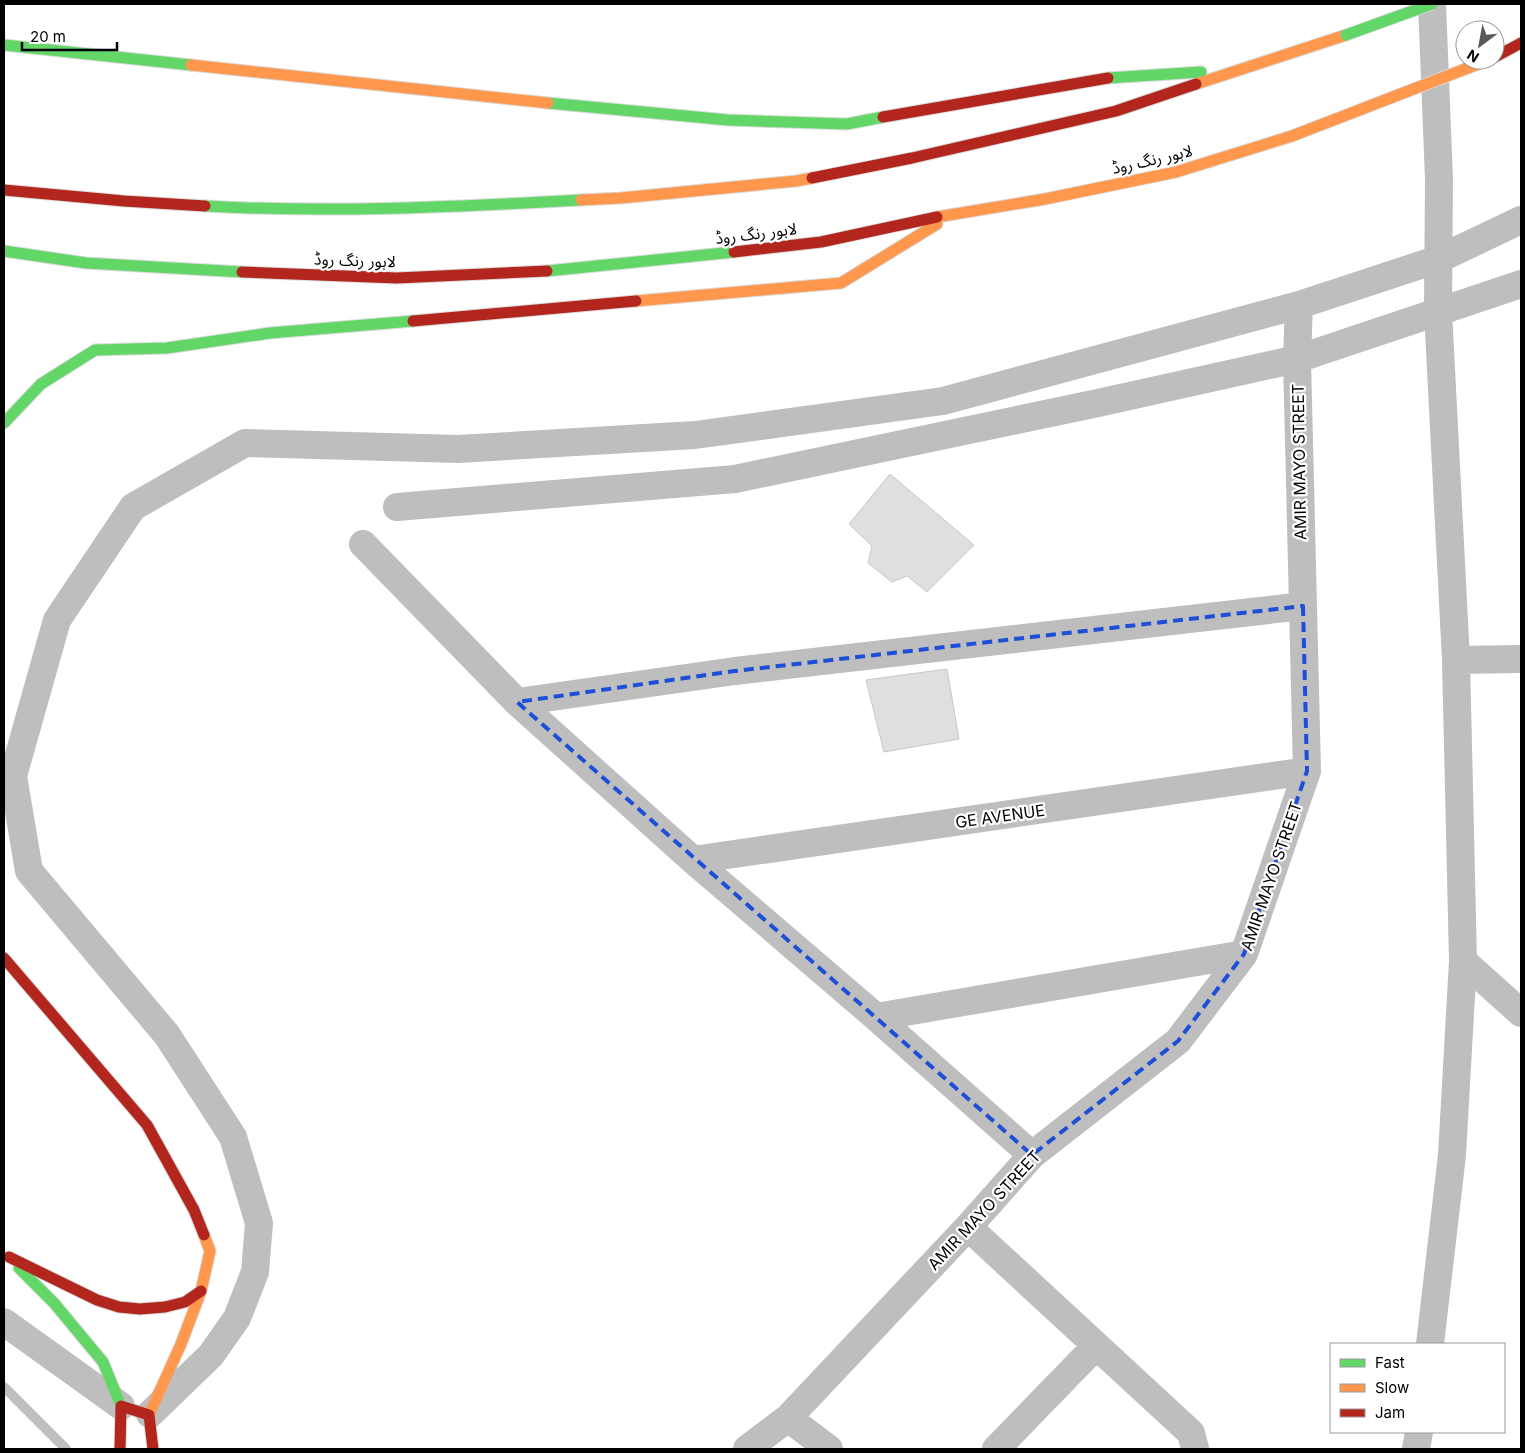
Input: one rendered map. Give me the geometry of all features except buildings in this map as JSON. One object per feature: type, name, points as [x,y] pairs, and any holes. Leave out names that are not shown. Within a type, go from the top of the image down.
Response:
[{"type":"main road","points":[[4,190],[124,201],[259,209],[447,208],[620,198],[796,181],[912,158],[1116,110],[1346,35],[1432,4]]},
{"type":"main road","name":"لاہور رنگ روڈ","points":[[1505,51],[1521,43]]},
{"type":"main road","points":[[4,45],[466,96],[709,119],[847,124],[1098,79],[1246,68]]},
{"type":"main road","name":"لاہور رنگ روڈ","points":[[4,251],[86,263],[232,272],[397,278],[535,272],[669,260],[821,242],[953,214],[1045,199],[1176,172],[1292,136],[1462,70]]},
{"type":"main road","points":[[4,423],[41,384],[95,350],[167,348],[270,333],[841,283],[953,214]]},
{"type":"main road","points":[[4,958],[148,1125],[194,1210],[210,1250],[201,1291],[181,1344],[149,1415],[153,1449]]},
{"type":"main road","points":[[6,1255],[97,1300],[119,1307],[140,1309],[165,1307],[185,1302],[201,1291]]},
{"type":"main road","points":[[6,1255],[54,1304],[103,1362],[121,1406],[120,1449]]},
{"type":"main road","points":[[121,1406],[149,1415]]},
{"type":"street","points":[[1430,1343],[1452,1156],[1462,961],[1456,660],[1438,311],[1439,179],[1432,4]]},
{"type":"street","points":[[149,1415],[211,1355],[237,1318],[255,1272],[259,1222],[233,1136],[167,1035],[29,871],[14,776],[57,620],[133,507],[245,443],[458,449],[705,433],[943,401],[1299,305],[1439,259],[1521,220]]},
{"type":"street","points":[[397,507],[735,478],[1098,403],[1296,359],[1521,284]]},
{"type":"street","name":"AMIR MAYO STREET","points":[[747,1449],[788,1418],[968,1227],[1032,1155],[1178,1041],[1244,954],[1307,771],[1296,359],[1299,305]]},
{"type":"street","points":[[363,544],[516,702],[693,860],[876,1017],[1032,1155]]},
{"type":"street","points":[[516,702],[735,671],[1303,606]]},
{"type":"street","points":[[1456,660],[1521,659]]},
{"type":"street","name":"GE AVENUE","points":[[693,860],[1307,771]]},
{"type":"street","points":[[876,1017],[1244,954]]},
{"type":"street","points":[[1462,961],[1521,1013]]},
{"type":"street","points":[[968,1227],[1191,1433],[1195,1449]]},
{"type":"street","points":[[4,1322],[121,1406]]},
{"type":"street","points":[[996,1449],[1096,1346]]},
{"type":"street","points":[[788,1418],[829,1449]]},
{"type":"street","points":[[1416,1449],[1418,1433]]},
{"type":"highlighted area","points":[[1303,606],[1307,771],[1244,954],[1178,1041],[1032,1155],[517,702],[735,671]]},
{"type":"waterway","points":[[4,1387],[66,1449]]},
{"type":"traffic: fast","points":[[1346,35],[1432,4]]},
{"type":"traffic: fast","points":[[4,45],[191,65]]},
{"type":"traffic: fast","points":[[1108,78],[1201,72]]},
{"type":"traffic: fast","points":[[548,103],[728,120],[847,124],[883,117]]},
{"type":"traffic: fast","points":[[205,206],[346,209],[440,207],[581,200]]},
{"type":"traffic: fast","points":[[4,251],[86,263],[242,272]]},
{"type":"traffic: fast","points":[[547,271],[734,252]]},
{"type":"traffic: fast","points":[[4,423],[41,384],[95,350],[167,348],[270,333],[413,321]]},
{"type":"traffic: fast","points":[[19,1268],[54,1303],[103,1362],[121,1406]]},
{"type":"traffic: slow","points":[[1196,84],[1346,35]]},
{"type":"traffic: slow","points":[[191,65],[548,103]]},
{"type":"traffic: slow","points":[[1292,136],[1463,70]]},
{"type":"traffic: slow","points":[[937,217],[1045,199],[1176,172],[1292,136]]},
{"type":"traffic: slow","points":[[581,200],[621,198],[812,178]]},
{"type":"traffic: slow","points":[[636,301],[841,283],[937,224]]},
{"type":"traffic: slow","points":[[149,1415],[181,1344],[201,1291],[210,1251],[204,1235]]},
{"type":"traffic: jam","points":[[1505,52],[1521,43]]},
{"type":"traffic: jam","points":[[883,117],[1108,78]]},
{"type":"traffic: jam","points":[[812,178],[912,158],[1116,111],[1196,84]]},
{"type":"traffic: jam","points":[[4,190],[205,206]]},
{"type":"traffic: jam","points":[[734,252],[821,242],[937,217]]},
{"type":"traffic: jam","points":[[242,272],[397,278],[547,271]]},
{"type":"traffic: jam","points":[[413,321],[636,301]]},
{"type":"traffic: jam","points":[[4,958],[147,1125],[194,1210],[204,1235]]},
{"type":"traffic: jam","points":[[9,1257],[97,1300],[119,1307],[140,1309],[165,1307],[185,1302],[201,1291]]},
{"type":"traffic: jam","points":[[120,1449],[121,1406],[149,1415],[153,1449]]}]
